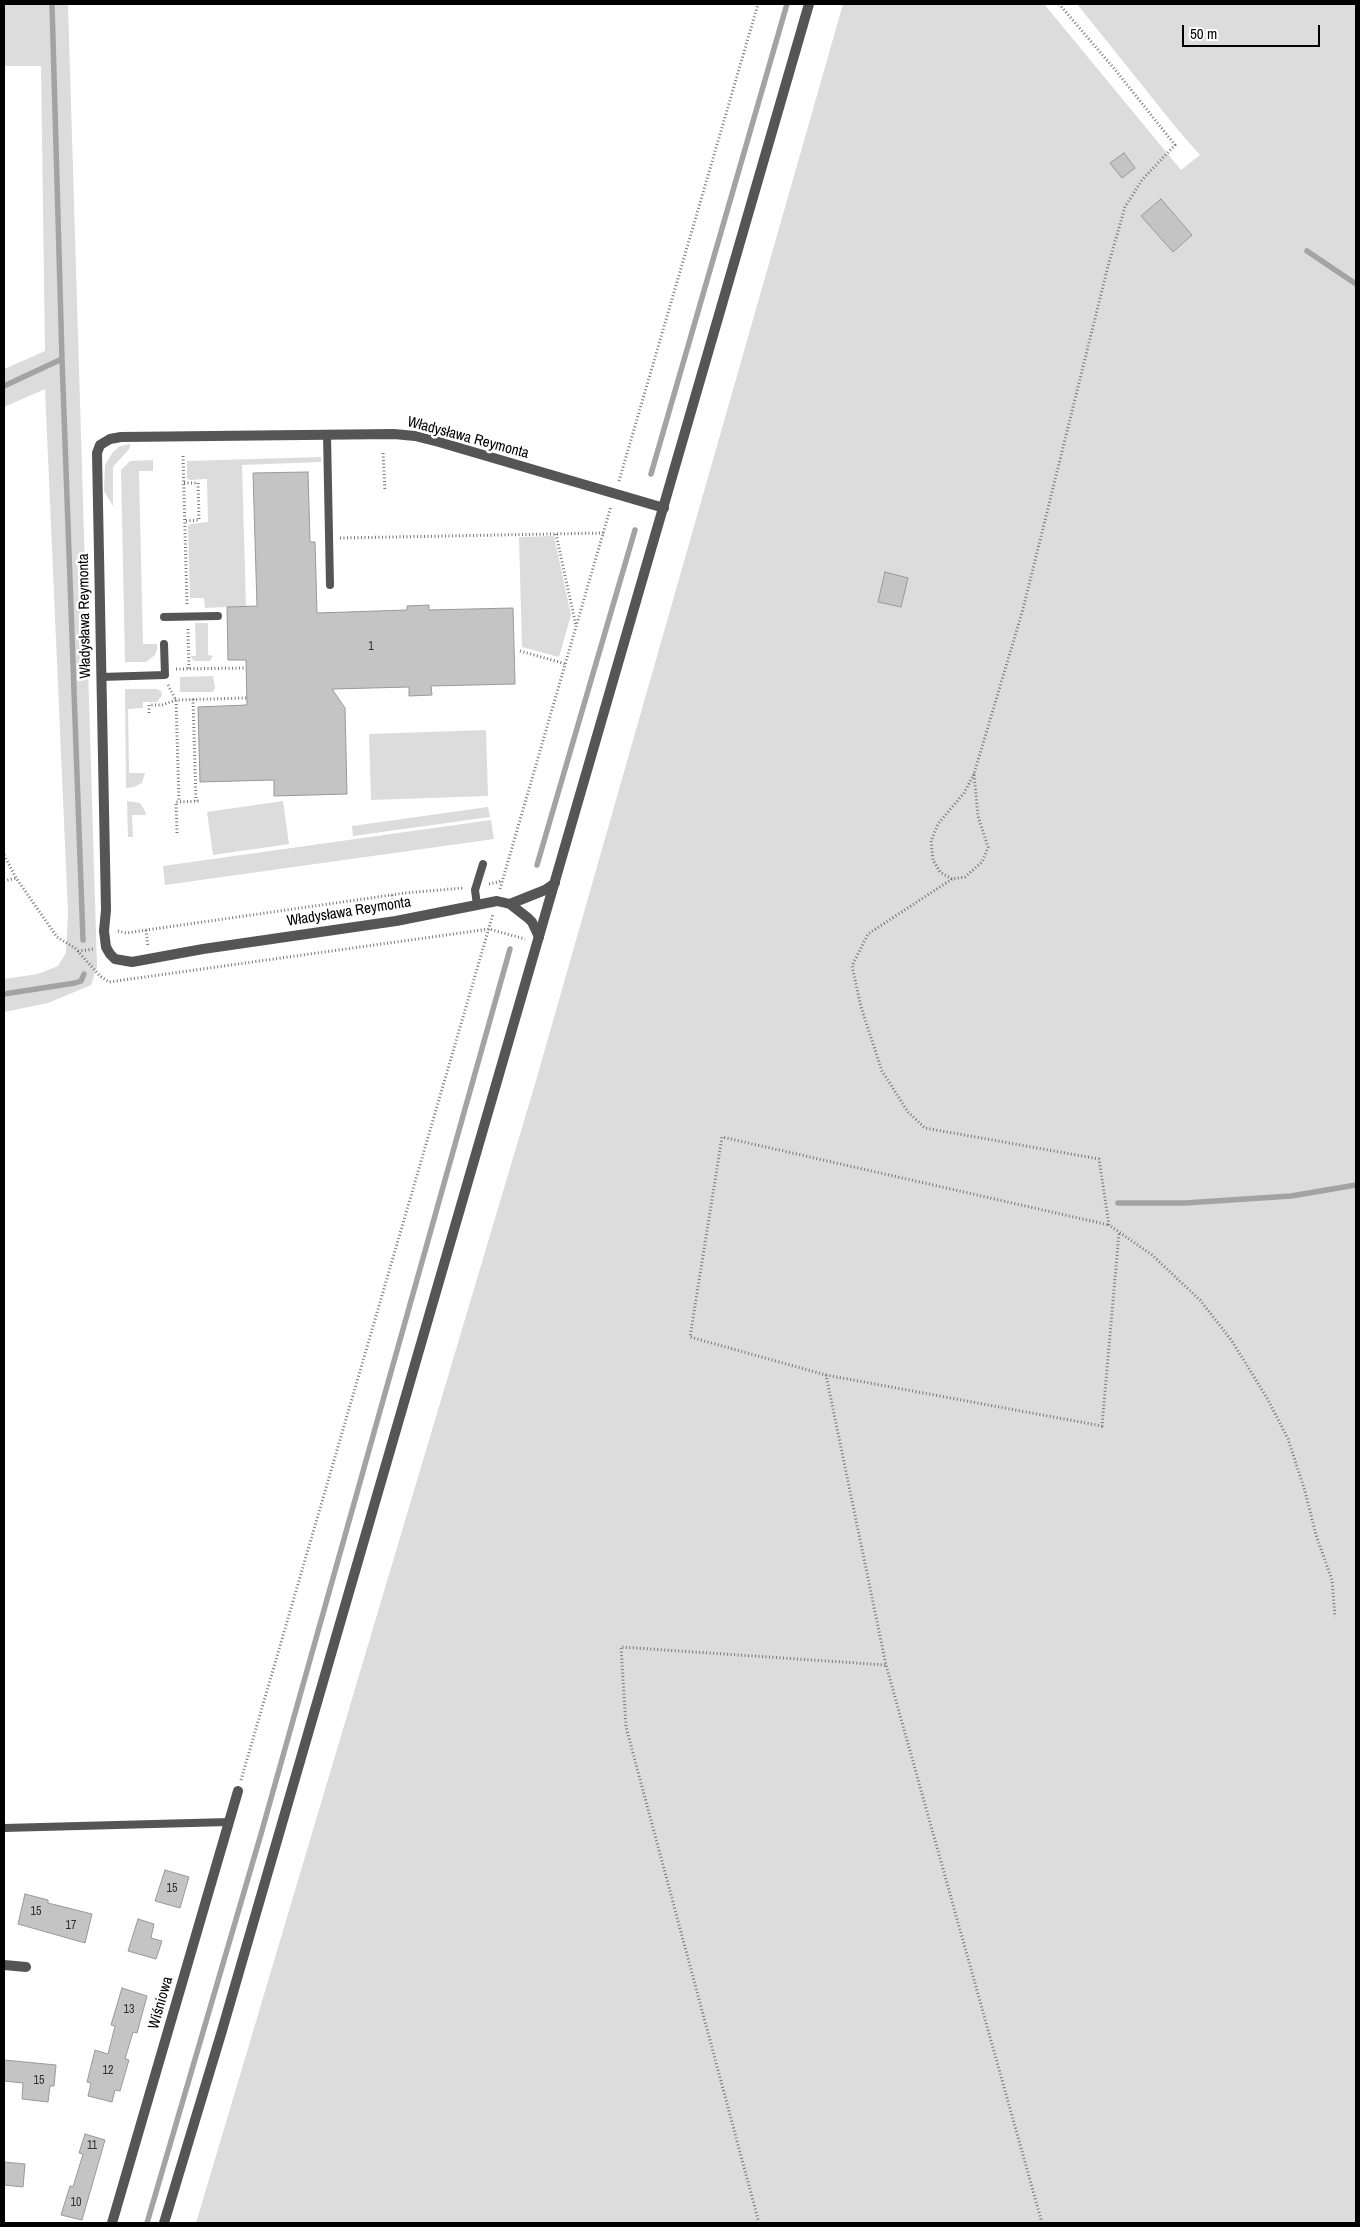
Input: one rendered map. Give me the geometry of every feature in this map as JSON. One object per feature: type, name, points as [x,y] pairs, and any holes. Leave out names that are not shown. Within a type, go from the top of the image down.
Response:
[{"type":"street","points":[[164,2223],[218,2044],[809,4]]},
{"type":"street","name":"Władysława Reymonta","points":[[555,883],[545,890],[510,904],[497,901],[406,920],[203,949],[132,962],[115,959],[106,947],[104,931],[106,910],[96,465],[100,445],[110,439],[121,437],[394,434],[415,436],[664,508]]},
{"type":"street","points":[[510,904],[532,922],[539,937]]},
{"type":"street","name":"Wiśniowa","points":[[112,2223],[238,1791]]},
{"type":"street","points":[[4,1965],[26,1967]]},
{"type":"lane","points":[[327,435],[330,585]]},
{"type":"lane","points":[[164,617],[218,616]]},
{"type":"lane","points":[[101,677],[165,672],[164,644]]},
{"type":"lane","points":[[477,905],[475,890],[483,864]]},
{"type":"lane","points":[[4,1828],[229,1822]]},
{"type":"path","points":[[500,889],[758,4]]},
{"type":"path","points":[[952,879],[940,872],[933,860],[931,841],[938,824],[964,793],[974,774],[1023,609],[1108,266],[1125,207],[1142,180],[1174,145],[1117,72],[1059,4]]},
{"type":"path","points":[[383,453],[385,490]]},
{"type":"path","points":[[183,456],[189,669]]},
{"type":"path","points":[[184,483],[198,483],[199,520],[185,521]]},
{"type":"path","points":[[340,538],[604,533]]},
{"type":"path","points":[[556,534],[576,628]]},
{"type":"path","points":[[520,651],[566,664]]},
{"type":"path","points":[[179,802],[176,700],[169,690],[165,672],[189,669],[246,668]]},
{"type":"path","points":[[149,713],[149,705],[162,705],[176,700],[246,698]]},
{"type":"path","points":[[177,833],[176,802],[198,801],[194,699]]},
{"type":"path","points":[[974,774],[978,816],[988,847],[982,862],[965,877],[952,879],[868,934],[852,966],[861,1007],[882,1071],[908,1112],[925,1128],[1099,1159],[1109,1225]]},
{"type":"path","points":[[4,882],[16,878]]},
{"type":"path","points":[[126,933],[405,893],[476,886],[503,881]]},
{"type":"path","points":[[238,1791],[493,914]]},
{"type":"path","points":[[1119,1232],[1102,1426],[826,1375],[690,1337],[722,1137],[1109,1225],[1152,1254],[1200,1300],[1232,1341],[1267,1398],[1288,1439],[1305,1491],[1316,1536],[1332,1580],[1336,1617]]},
{"type":"path","points":[[826,1375],[886,1665],[1042,2223]]},
{"type":"path","points":[[759,2223],[626,1727],[621,1647],[886,1665]]},
{"type":"shaded area","points":[[4,4],[68,4],[97,966],[91,985],[48,1003],[4,1012],[4,979],[38,974],[58,966],[66,953],[68,913],[45,389],[4,407],[4,369],[45,351],[41,66],[4,66]]},
{"type":"shaded area","points":[[843,4],[1044,4],[1181,170],[1200,155],[1077,4],[1356,4],[1356,2223],[196,2223],[535,1084]]},
{"type":"shaded area","points":[[130,444],[130,448],[113,467],[113,506],[104,491],[105,465],[113,452],[120,446]]},
{"type":"shaded area","points":[[321,457],[321,462],[242,465],[246,606],[205,608],[204,598],[190,598],[188,526],[208,522],[207,479],[189,480],[187,477],[187,461]]},
{"type":"shaded area","points":[[153,460],[153,471],[139,471],[143,644],[157,644],[157,649],[155,655],[146,662],[125,662],[121,470],[130,461]]},
{"type":"shaded area","points":[[554,536],[571,615],[559,657],[522,647],[519,537]]},
{"type":"shaded area","points":[[195,623],[208,623],[208,655],[213,656],[210,661],[195,661],[192,659],[191,656],[196,656]]},
{"type":"shaded area","points":[[213,676],[215,688],[213,692],[180,692],[180,677]]},
{"type":"shaded area","points":[[125,689],[156,689],[161,691],[162,695],[157,702],[143,702],[143,708],[128,709],[129,773],[145,773],[142,783],[126,788]]},
{"type":"shaded area","points":[[486,730],[488,796],[371,800],[369,734]]},
{"type":"shaded area","points":[[127,801],[140,803],[146,815],[132,815],[133,837],[128,837]]},
{"type":"shaded area","points":[[283,801],[289,844],[213,855],[207,812]]},
{"type":"shaded area","points":[[488,807],[490,817],[353,836],[352,826]]},
{"type":"shaded area","points":[[491,820],[494,839],[165,885],[163,866]]},
{"type":"building","points":[[1124,153],[1135,168],[1122,178],[1110,163]]},
{"type":"building","points":[[1161,199],[1192,235],[1173,252],[1141,216]]},
{"type":"building","points":[[308,472],[310,542],[315,542],[317,613],[407,610],[407,606],[429,605],[429,610],[513,608],[515,684],[431,686],[432,695],[409,696],[409,687],[332,689],[345,708],[347,794],[274,796],[274,780],[200,782],[198,707],[247,705],[246,660],[228,660],[227,607],[257,606],[253,473]]},
{"type":"building","points":[[885,572],[908,578],[901,607],[878,602]]},
{"type":"building","points":[[165,1870],[189,1877],[180,1908],[155,1901]]},
{"type":"building","points":[[25,1894],[48,1900],[48,1903],[92,1914],[85,1943],[18,1924]]},
{"type":"building","points":[[138,1919],[154,1924],[151,1938],[162,1941],[156,1959],[128,1951]]},
{"type":"building","points":[[122,1988],[147,1996],[137,2033],[133,2032],[125,2059],[129,2060],[120,2091],[115,2090],[112,2102],[88,2096],[91,2083],[87,2082],[95,2050],[108,2054],[115,2026],[111,2025]]},
{"type":"building","points":[[4,2060],[56,2065],[54,2086],[50,2086],[48,2102],[22,2099],[23,2083],[4,2081]]},
{"type":"building","points":[[85,2134],[105,2140],[82,2220],[61,2215],[70,2186],[73,2187],[83,2154],[79,2153]]},
{"type":"building","points":[[4,2162],[25,2164],[23,2187],[4,2185]]},
{"type":"waterway","points":[[52,4],[62,359],[83,940]]},
{"type":"waterway","points":[[651,474],[787,4]]},
{"type":"waterway","points":[[1307,251],[1356,284]]},
{"type":"waterway","points":[[4,386],[62,359]]},
{"type":"waterway","points":[[537,865],[635,530]]},
{"type":"waterway","points":[[147,2223],[261,1834],[510,949]]},
{"type":"waterway","points":[[4,994],[75,983],[81,981],[84,974]]},
{"type":"waterway","points":[[1118,1203],[1185,1203],[1291,1196],[1356,1185]]}]
